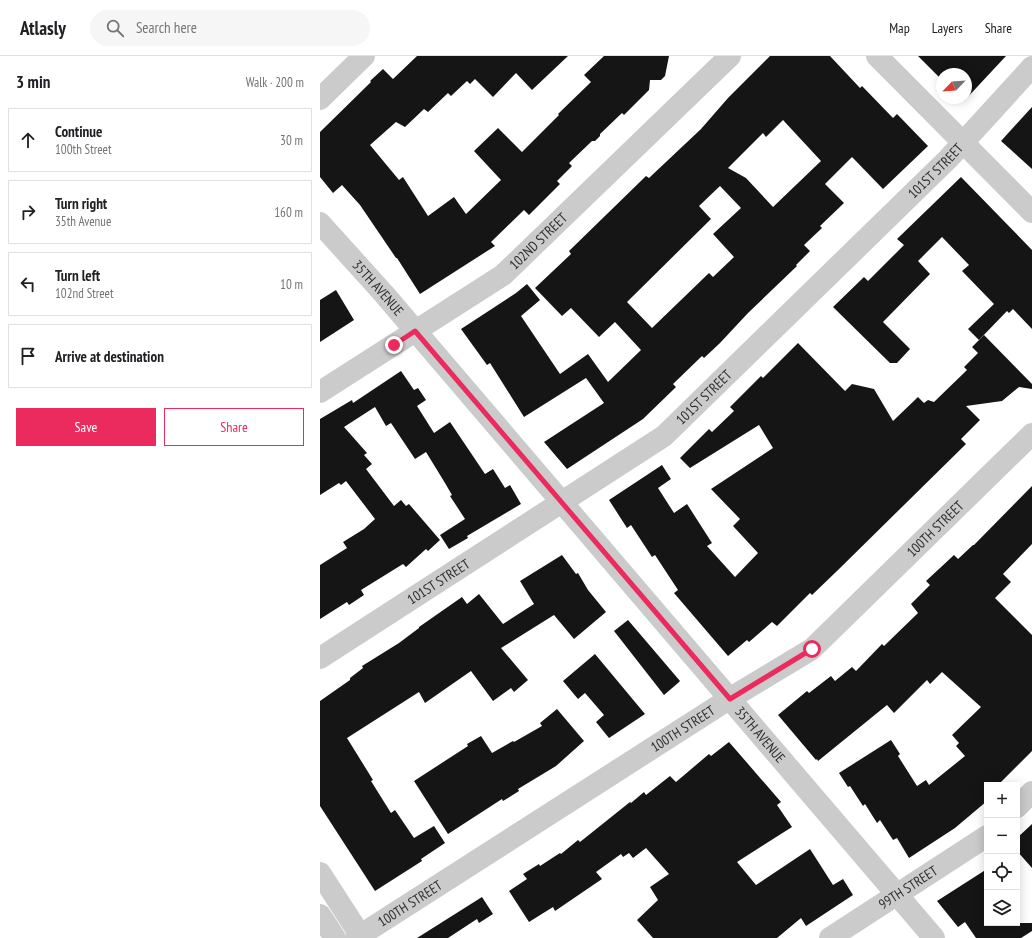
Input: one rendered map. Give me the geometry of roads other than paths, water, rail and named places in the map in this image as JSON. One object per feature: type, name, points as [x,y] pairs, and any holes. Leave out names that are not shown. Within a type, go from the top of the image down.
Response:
[{"type":"street","points":[[320,99],[364,56]]},
{"type":"street","name":"102ND STREET","points":[[320,392],[503,275],[730,56]]},
{"type":"street","points":[[877,56],[1032,212]]},
{"type":"street","name":"101ST STREET","points":[[320,658],[664,436],[948,159],[1032,67]]},
{"type":"street","name":"35TH AVENUE","points":[[320,223],[562,502],[934,938]]},
{"type":"street","name":"100TH STREET","points":[[359,937],[730,699],[812,649],[1032,434]]},
{"type":"street","points":[[1020,804],[1032,792]]},
{"type":"street","name":"99TH STREET","points":[[830,938],[984,838]]},
{"type":"street","points":[[320,874],[359,937]]},
{"type":"street","points":[[320,915],[335,938]]}]
